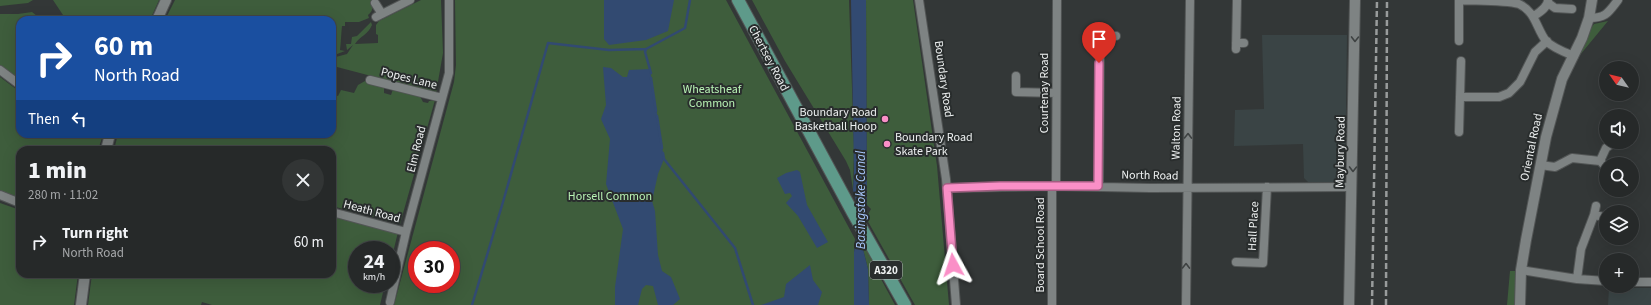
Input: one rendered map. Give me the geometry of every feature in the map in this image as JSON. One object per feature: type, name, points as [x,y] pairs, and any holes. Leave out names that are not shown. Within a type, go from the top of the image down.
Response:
[{"type":"main road","name":"Chertsey Road","points":[[738,0],[904,305]]},
{"type":"street","points":[[159,16],[166,0]]},
{"type":"street","points":[[375,3],[379,16],[410,0]]},
{"type":"street","name":"Elm Road","points":[[390,302],[406,232],[448,73],[450,60],[449,0]]},
{"type":"street","name":"Boundary Road","points":[[920,0],[947,188],[956,305]]},
{"type":"street","name":"Courtenay Road","points":[[1054,186],[1057,0]]},
{"type":"street","name":"Walton Road","points":[[1186,305],[1190,0]]},
{"type":"street","points":[[1237,0],[1236,46],[1244,43]]},
{"type":"street","name":"Maybury Road","points":[[1349,305],[1355,0]]},
{"type":"street","points":[[1459,42],[1460,0],[1516,3],[1525,8],[1534,16],[1547,41],[1558,49],[1574,56]]},
{"type":"street","name":"Oriental Road","points":[[1520,305],[1521,270],[1540,165],[1562,79],[1574,56],[1589,18],[1592,0]]},
{"type":"street","points":[[1589,18],[1598,18],[1606,15],[1618,0]]},
{"type":"street","points":[[1534,16],[1548,2],[1555,8],[1572,9]]},
{"type":"street","points":[[1098,186],[1100,36],[1116,36]]},
{"type":"street","points":[[1460,97],[1499,97],[1509,93],[1520,82],[1535,52],[1547,41]]},
{"type":"street","points":[[1459,132],[1461,61]]},
{"type":"street","points":[[0,70],[16,82]]},
{"type":"street","points":[[1016,76],[1016,92],[1056,93]]},
{"type":"street","name":"Popes Lane","points":[[370,80],[442,98]]},
{"type":"street","points":[[1540,165],[1555,167],[1572,158],[1599,163]]},
{"type":"street","name":"North Road","points":[[947,188],[1054,186],[1187,188],[1352,187]]},
{"type":"street","name":"Board School Road","points":[[1052,305],[1054,186]]},
{"type":"street","name":"Hall Place","points":[[1236,262],[1263,263],[1267,187]]},
{"type":"street","points":[[0,195],[16,201]]},
{"type":"street","points":[[1577,279],[1581,249],[1596,206]]},
{"type":"street","name":"Heath Road","points":[[336,213],[406,232]]},
{"type":"street","points":[[1594,215],[1599,216]]},
{"type":"street","points":[[1521,270],[1577,279],[1599,281]]},
{"type":"street","points":[[81,305],[84,278]]},
{"type":"street","points":[[1639,282],[1651,282]]},
{"type":"shaded area","points":[[1262,35],[1347,35],[1345,182],[1308,182],[1304,178],[1303,144],[1234,146],[1235,110],[1264,109]]},
{"type":"shaded area","points":[[1639,288],[1651,288],[1651,305],[1608,305],[1609,293],[1639,293]]},
{"type":"green space","points":[[0,0],[33,0],[28,3],[0,6]]},
{"type":"green space","points":[[53,0],[159,0],[152,16],[62,16],[63,15]]},
{"type":"green space","points":[[175,0],[371,0],[372,4],[371,12],[368,15],[369,18],[359,22],[345,22],[345,26],[342,26],[340,50],[345,51],[336,54],[336,16],[167,16]]},
{"type":"green space","points":[[421,0],[441,0],[443,53],[436,93],[337,67],[336,70],[336,57],[347,54],[353,45],[347,50],[346,44],[351,44],[352,37],[357,36],[371,22],[372,25],[370,28],[355,44],[378,43],[376,25],[379,21]]},
{"type":"green space","name":"Horsell Common","points":[[455,0],[726,0],[855,239],[854,305],[394,305],[397,293],[400,293],[400,283],[408,253],[408,293],[460,293],[460,241],[411,241],[454,82],[456,65]]},
{"type":"green space","points":[[752,0],[849,0],[854,148],[853,190],[850,170],[846,161],[785,61]]},
{"type":"green space","points":[[866,0],[913,0],[937,166],[949,305],[915,305],[866,218],[871,209],[867,205]]},
{"type":"green space","points":[[32,12],[37,16],[16,16],[16,78],[0,66],[0,14]]},
{"type":"green space","points":[[1608,21],[1580,55],[1594,24]]},
{"type":"green space","points":[[0,77],[16,89],[16,138],[102,138],[99,146],[16,146],[16,197],[0,191]]},
{"type":"green space","points":[[365,81],[384,86],[384,93],[391,95],[393,89],[420,96],[423,102],[428,103],[429,101],[435,100],[400,224],[336,207],[336,146],[115,146],[117,138],[336,138],[336,95],[338,96],[341,90],[354,93],[358,85]]},
{"type":"green space","points":[[0,203],[16,209],[16,278],[77,278],[74,305],[0,305]]},
{"type":"green space","points":[[336,217],[398,232],[396,241],[348,241],[348,293],[383,293],[380,305],[212,305],[202,302],[201,305],[88,305],[91,278],[336,278]]},
{"type":"green space","points":[[868,248],[875,268],[895,305],[869,305],[868,269],[863,249]]},
{"type":"green space","points":[[1510,271],[1519,271],[1516,305],[1507,305]]},
{"type":"water","points":[[604,0],[674,0],[668,31],[646,40],[609,45],[604,39]]},
{"type":"water","name":"Basingstoke Canal","points":[[851,0],[866,0],[867,205],[863,215],[863,249],[868,269],[869,305],[854,305],[854,252],[857,234],[857,204],[853,190]]},
{"type":"water","points":[[603,67],[611,68],[623,77],[627,77],[629,70],[650,69],[664,159],[658,174],[652,201],[655,211],[658,255],[662,271],[671,277],[680,299],[673,305],[658,305],[653,286],[646,285],[642,289],[638,305],[615,305],[615,287],[623,229],[606,184],[610,139],[601,119],[606,105]]},
{"type":"water","points":[[797,170],[800,172],[807,205],[828,242],[817,248],[798,216],[786,203],[792,196],[790,193],[785,194],[777,178],[786,173]]},
{"type":"water","points":[[810,265],[813,280],[822,292],[818,305],[761,305],[784,297],[786,284]]},
{"type":"waterway","points":[[472,305],[548,43],[609,50],[646,49],[685,28],[690,0]]},
{"type":"waterway","points":[[646,49],[645,52],[651,73]]},
{"type":"waterway","points":[[651,78],[656,111]]},
{"type":"waterway","points":[[657,116],[662,148]]},
{"type":"waterway","points":[[663,153],[664,159],[735,248],[753,305]]},
{"type":"railway","points":[[1372,305],[1377,0]]},
{"type":"railway","points":[[1386,305],[1387,0]]},
{"type":"place","name":"Boundary Road Basketball Hoop","points":[[885,119]]},
{"type":"place","name":"Boundary Road Skate Park","points":[[887,144]]},
{"type":"route","points":[[953,265],[947,188],[1000,186],[1098,186],[1099,63]]},
{"type":"park label","name":"Wheatsheaf Common","points":[[712,96]]}]
